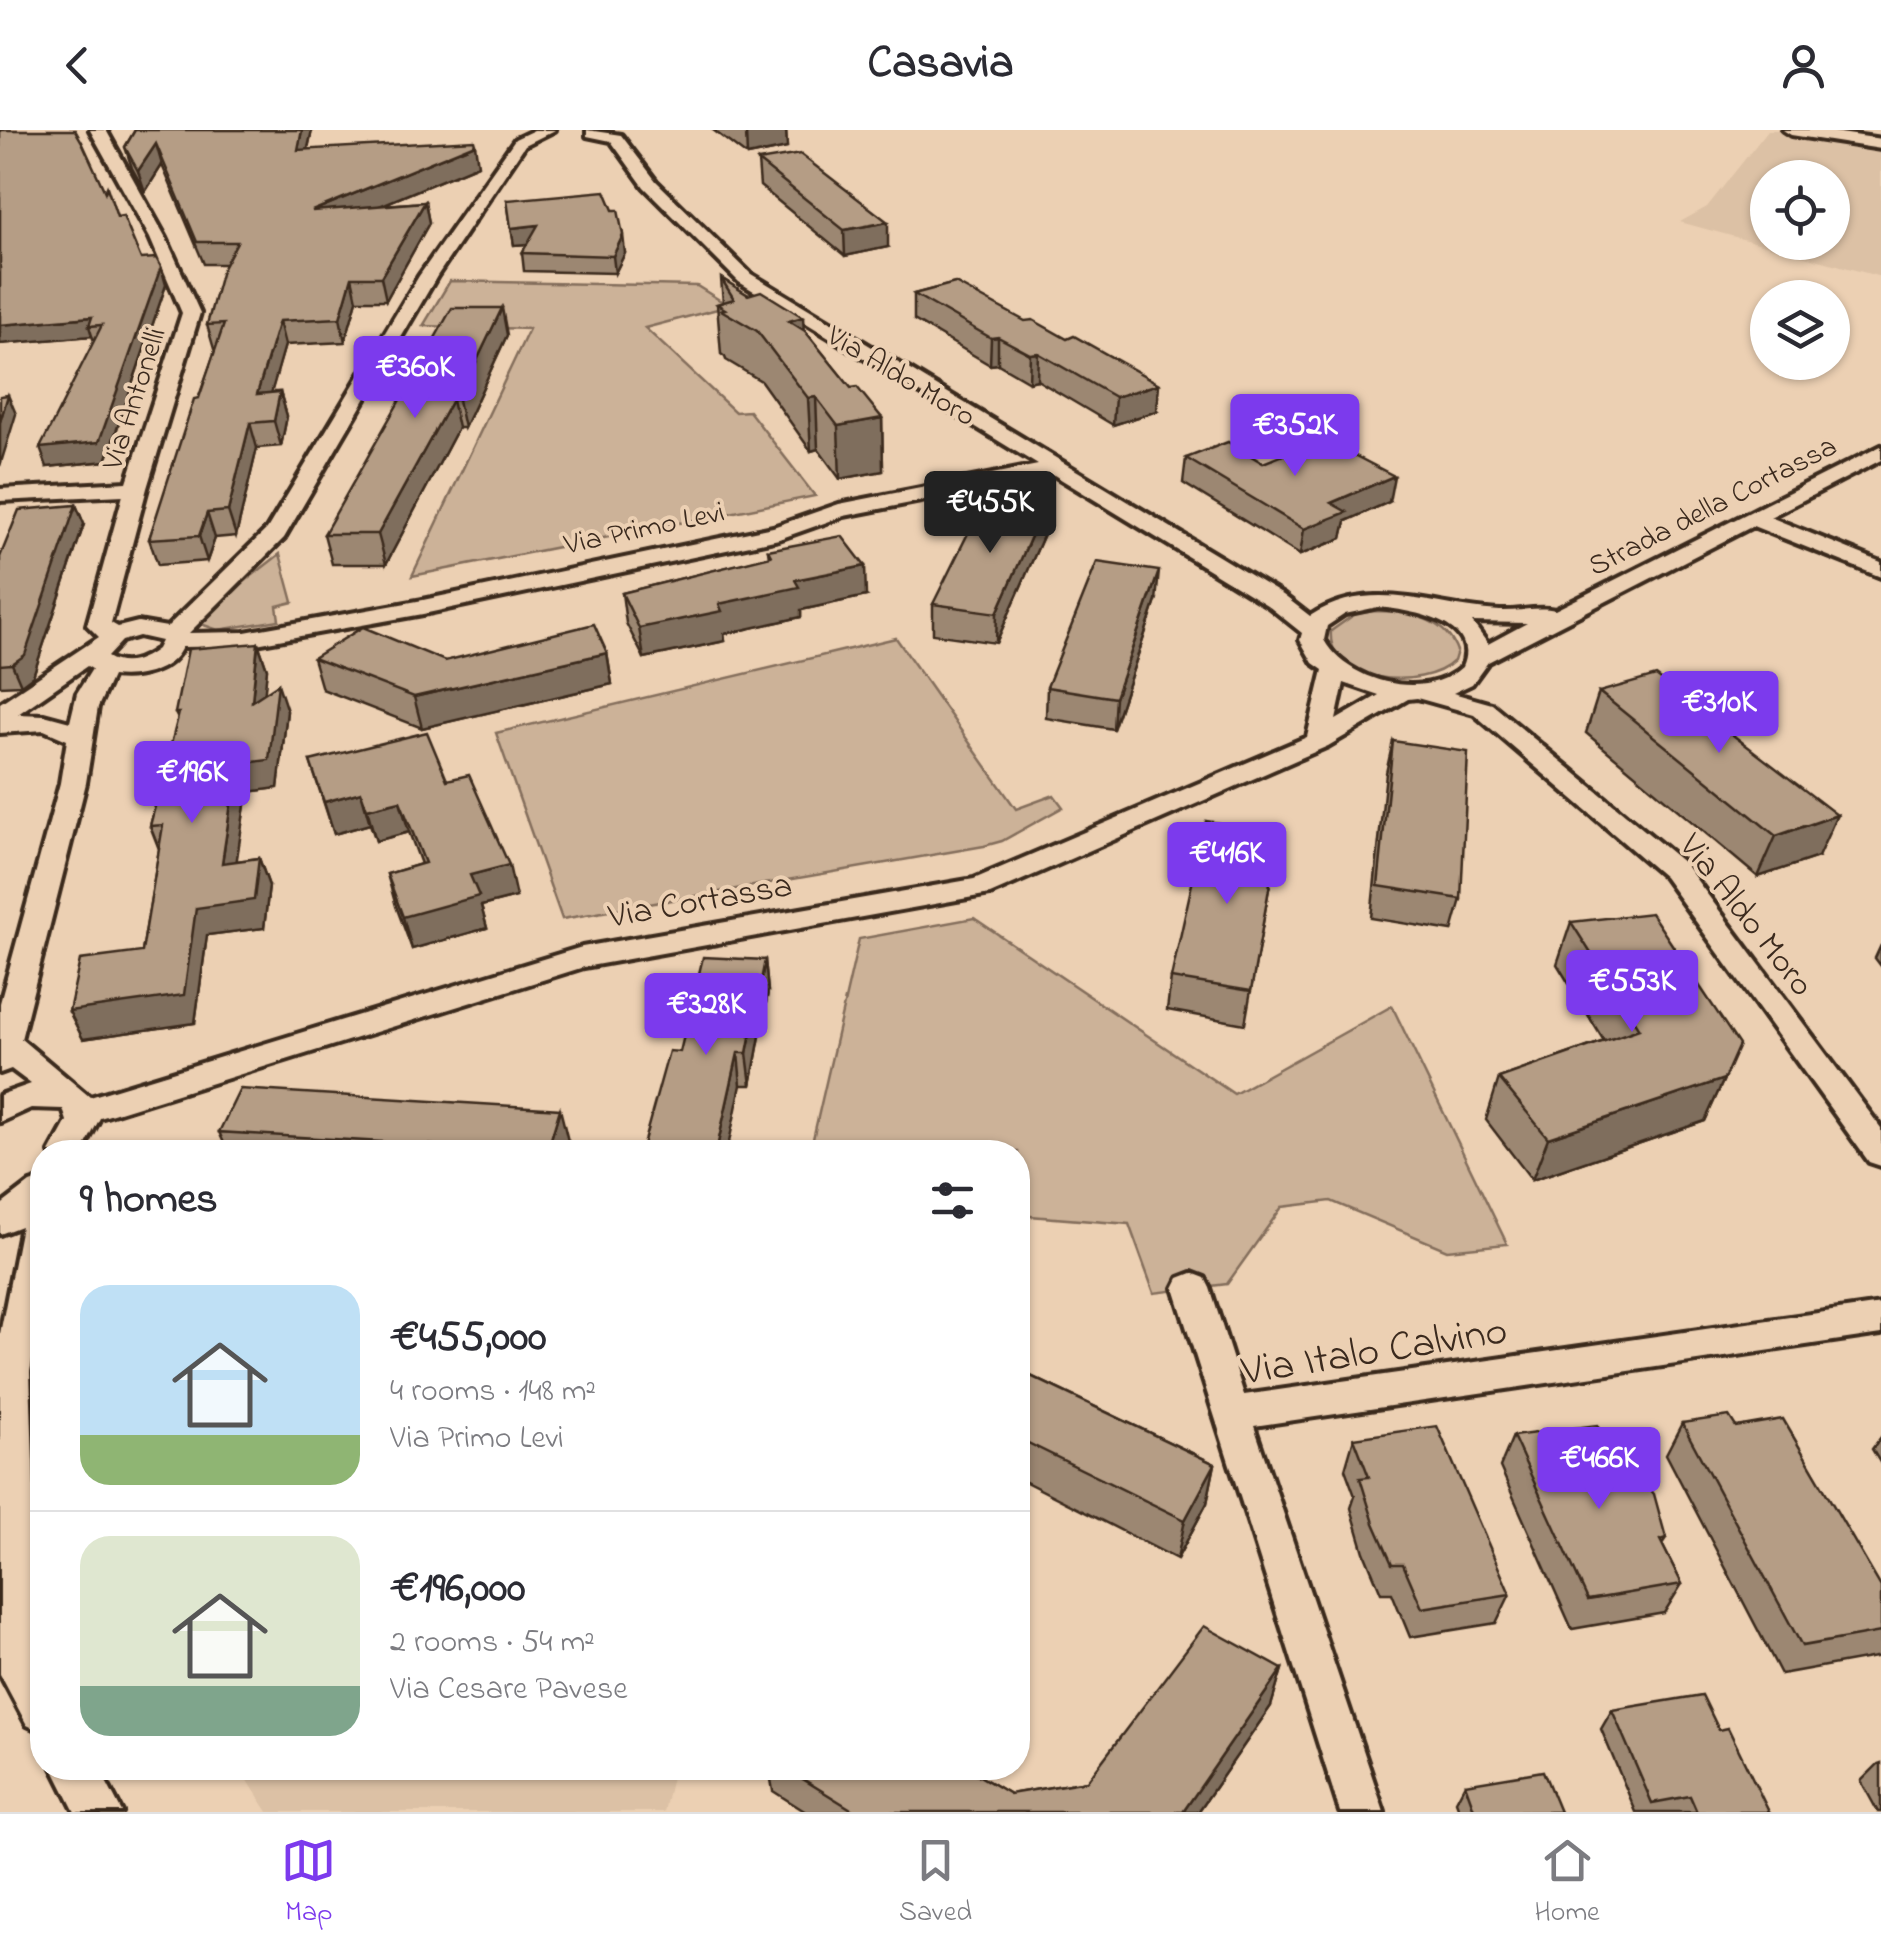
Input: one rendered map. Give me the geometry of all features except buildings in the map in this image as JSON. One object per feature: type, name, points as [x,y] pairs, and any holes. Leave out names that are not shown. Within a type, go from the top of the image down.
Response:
[{"type":"street","name":"Via Antonelli","points":[[98,130],[158,238],[191,313],[136,488],[99,624],[119,654]]},
{"type":"street","points":[[1791,130],[1881,144]]},
{"type":"street","points":[[1,718],[119,654],[225,580],[276,532],[428,276],[520,142],[567,131]]},
{"type":"street","name":"Via Aldo Moro","points":[[567,131],[615,133],[650,184],[745,278],[1275,600],[1312,630]]},
{"type":"street","name":"Strada della Cortassa","points":[[1478,662],[1881,452]]},
{"type":"street","name":"Via Primo Levi","points":[[119,654],[245,639],[424,607],[779,532],[839,511],[1055,468]]},
{"type":"street","points":[[0,495],[136,488]]},
{"type":"street","points":[[1752,518],[1881,570]]},
{"type":"street","points":[[119,654],[168,653],[178,626],[219,591],[225,580]]},
{"type":"street","name":"Via Aldo Moro","points":[[1275,600],[1331,610]]},
{"type":"street","points":[[1319,741],[1334,672],[1312,646],[1312,630],[1331,610],[1378,600],[1501,618],[1570,611]]},
{"type":"street","points":[[1432,609],[1467,630],[1477,643],[1483,710]]},
{"type":"street","name":"Via Primo Levi","points":[[119,654],[161,630],[172,638],[245,639]]},
{"type":"street","points":[[73,1140],[83,1122],[78,1104],[3,1052],[83,740],[108,692],[119,654]]},
{"type":"street","name":"Via Cortassa","points":[[0,1110],[26,1096],[78,1104],[582,957],[980,888],[1319,741],[1412,692],[1455,684],[1478,662]]},
{"type":"street","name":"Via Aldo Moro","points":[[1334,672],[1354,682],[1483,710],[1674,870],[1881,1153]]},
{"type":"street","points":[[1,718],[67,728],[83,740]]},
{"type":"street","points":[[0,1220],[21,1212],[30,1203]]},
{"type":"street","points":[[30,1270],[11,1372],[9,1659],[30,1691]]},
{"type":"street","points":[[1192,1288],[1231,1413]]},
{"type":"street","name":"Via Italo Calvino","points":[[1362,1812],[1231,1413],[1881,1319]]},
{"type":"street","points":[[82,1780],[100,1812]]},
{"type":"shaded area","points":[[1768,130],[1819,130],[1881,139],[1881,277],[1819,260],[1850,260],[1850,160],[1750,160],[1750,241],[1680,222],[1707,207]]},
{"type":"shaded area","points":[[450,281],[697,286],[729,306],[645,328],[735,412],[749,411],[815,496],[412,576],[529,329],[423,326]]},
{"type":"shaded area","points":[[280,554],[293,602],[277,606],[279,620],[218,630],[198,623],[198,618]]},
{"type":"shaded area","points":[[1398,612],[1434,623],[1457,651],[1454,661],[1440,670],[1401,679],[1360,672],[1344,662],[1334,649],[1331,631],[1355,614]]},
{"type":"shaded area","points":[[896,638],[1016,809],[1054,795],[1063,807],[1002,841],[984,846],[562,919],[496,733]]},
{"type":"shaded area","points":[[974,918],[1234,1094],[1392,1006],[1507,1244],[1447,1250],[1331,1201],[1282,1207],[1227,1284],[1154,1293],[1129,1224],[1030,1216],[1030,1140],[813,1140],[859,939]]},
{"type":"shaded area","points":[[248,1780],[671,1780],[664,1812],[268,1812]]}]
